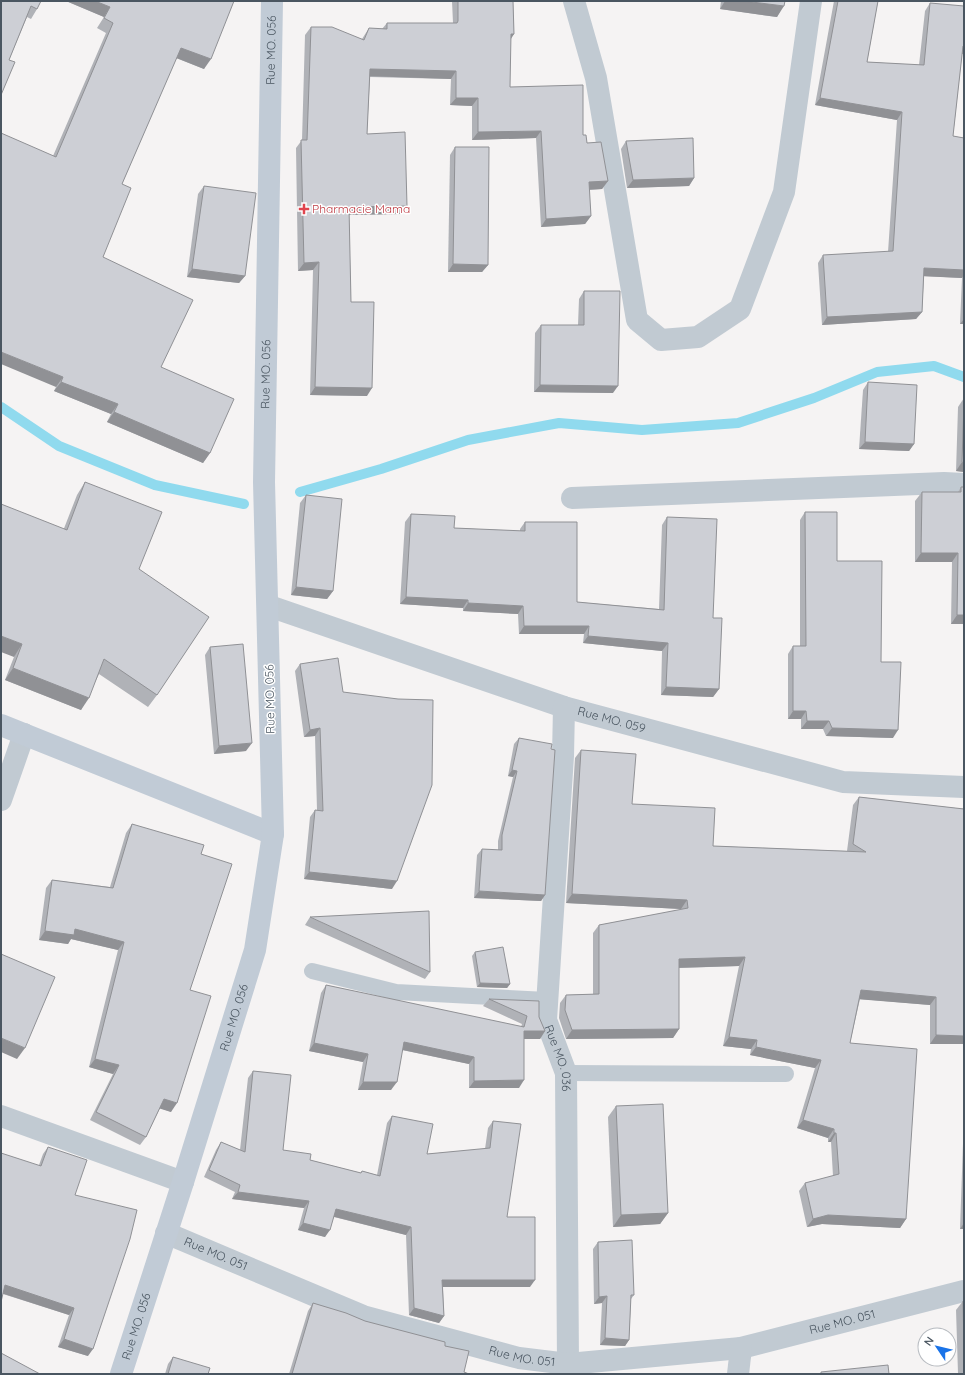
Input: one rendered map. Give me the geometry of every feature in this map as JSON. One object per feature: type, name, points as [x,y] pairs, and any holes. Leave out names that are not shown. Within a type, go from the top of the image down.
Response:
[{"type":"street","name":"Rue MO. 056","points":[[121,1374],[183,1182],[255,950],[273,834],[264,482],[272,1]]},
{"type":"street","points":[[574,1],[596,78],[637,320],[661,340],[698,337],[740,309],[784,192],[812,1]]},
{"type":"street","points":[[572,498],[944,483],[964,484]]},
{"type":"street","name":"Rue MO. 059","points":[[268,606],[564,707],[842,782],[964,787]]},
{"type":"street","name":"Rue MO. 036","points":[[564,707],[564,756],[546,1020],[566,1073],[568,1364]]},
{"type":"street","points":[[1,725],[273,834]]},
{"type":"street","points":[[1,800],[24,734]]},
{"type":"street","points":[[1,1116],[183,1182]]},
{"type":"street","name":"Rue MO. 051","points":[[166,1233],[363,1316],[519,1358],[568,1364],[741,1348],[964,1291]]},
{"type":"street","points":[[738,1374],[741,1348]]},
{"type":"lane","points":[[312,971],[396,992],[547,1000]]},
{"type":"lane","points":[[566,1073],[786,1074]]},
{"type":"building","points":[[1,1],[41,1],[37,9],[31,6],[9,60],[15,62],[1,95]]},
{"type":"building","points":[[95,1],[234,1],[211,59],[181,48],[122,184],[131,188],[103,257],[193,300],[161,367],[234,399],[210,453],[114,412],[118,404],[61,382],[63,377],[1,352],[1,133],[56,157],[113,23],[104,18],[110,7]]},
{"type":"building","points":[[458,1],[513,1],[514,34],[511,34],[510,87],[583,85],[583,135],[586,135],[587,143],[601,142],[608,181],[589,182],[591,216],[546,219],[541,131],[478,132],[478,98],[456,98],[456,71],[370,69],[367,134],[405,132],[407,206],[349,207],[351,302],[374,302],[372,388],[315,387],[319,262],[304,263],[301,140],[307,140],[311,27],[332,27],[364,40],[369,28],[387,29],[387,23],[457,23]]},
{"type":"building","points":[[744,1],[785,1],[784,6]]},
{"type":"building","points":[[838,1],[878,1],[867,62],[924,65],[930,3],[964,6],[964,46],[953,136],[964,138],[964,270],[924,268],[922,312],[827,317],[823,255],[893,251],[902,112],[820,98]]},
{"type":"building","points":[[693,138],[694,178],[633,180],[626,141]]},
{"type":"building","points":[[455,147],[489,147],[488,265],[453,264]]},
{"type":"building","points":[[204,186],[256,193],[245,276],[192,269]]},
{"type":"building","points":[[584,291],[620,291],[618,386],[540,385],[541,325],[584,325]]},
{"type":"building","points":[[868,382],[917,385],[914,444],[865,442]]},
{"type":"building","points":[[964,403],[964,463],[962,462]]},
{"type":"building","points":[[85,482],[162,512],[139,569],[209,617],[157,695],[104,659],[89,698],[13,668],[22,644],[1,636],[1,504],[67,530]]},
{"type":"building","points":[[961,487],[964,487],[964,615],[957,615],[958,553],[921,553],[922,492],[961,492]]},
{"type":"building","points":[[306,495],[342,499],[333,591],[296,587]]},
{"type":"building","points":[[805,512],[837,512],[837,561],[882,561],[881,662],[901,662],[898,730],[832,728],[829,721],[807,721],[806,711],[793,711],[793,646],[806,646]]},
{"type":"building","points":[[411,514],[455,516],[454,528],[525,531],[525,522],[577,522],[577,602],[664,610],[667,517],[717,519],[713,618],[722,618],[719,689],[666,687],[668,643],[588,636],[589,626],[524,626],[523,606],[468,603],[468,600],[406,597]]},
{"type":"building","points":[[243,644],[252,743],[219,746],[210,647]]},
{"type":"building","points":[[338,658],[343,692],[398,699],[433,700],[432,785],[397,881],[309,872],[315,810],[323,811],[320,728],[310,730],[300,664]]},
{"type":"building","points":[[519,738],[552,744],[551,749],[555,750],[545,895],[479,891],[482,849],[502,850],[502,835],[517,771],[512,770]]},
{"type":"building","points":[[581,750],[636,754],[632,804],[715,808],[713,846],[866,852],[853,844],[859,797],[964,809],[964,1036],[936,1035],[936,997],[861,990],[850,1043],[917,1049],[906,1219],[828,1215],[813,1219],[805,1183],[839,1174],[836,1133],[834,1133],[834,1129],[803,1120],[821,1060],[756,1047],[757,1040],[729,1037],[745,957],[679,959],[679,1029],[572,1030],[565,1010],[566,995],[599,994],[599,925],[688,908],[687,900],[572,894]]},
{"type":"building","points":[[132,824],[204,845],[201,854],[232,864],[190,990],[211,996],[177,1103],[164,1099],[146,1137],[96,1112],[119,1065],[95,1059],[124,942],[75,929],[74,935],[45,931],[52,880],[113,888]]},
{"type":"building","points":[[429,911],[430,972],[310,917]]},
{"type":"building","points":[[503,947],[510,984],[480,983],[475,952]]},
{"type":"building","points":[[1,954],[55,977],[25,1048],[1,1038]]},
{"type":"building","points":[[326,985],[524,1027],[527,1016],[489,999],[539,1001],[539,1017],[545,1031],[524,1031],[524,1080],[474,1081],[474,1057],[404,1042],[397,1082],[363,1082],[368,1054],[314,1043]]},
{"type":"building","points":[[253,1071],[291,1075],[283,1150],[311,1154],[310,1160],[361,1173],[362,1171],[380,1176],[392,1116],[433,1124],[427,1154],[490,1148],[493,1121],[521,1124],[507,1217],[535,1217],[535,1280],[442,1280],[444,1316],[414,1308],[411,1227],[336,1209],[330,1230],[303,1223],[309,1201],[238,1192],[240,1185],[209,1170],[221,1142],[245,1152]]},
{"type":"building","points":[[663,1104],[668,1213],[621,1215],[616,1106]]},
{"type":"building","points":[[48,1147],[87,1160],[75,1195],[137,1210],[130,1239],[93,1349],[64,1339],[74,1308],[5,1285],[1,1302],[1,1153],[41,1166]]},
{"type":"building","points":[[632,1240],[634,1295],[631,1295],[629,1340],[605,1338],[607,1296],[599,1297],[598,1242]]},
{"type":"building","points":[[963,1301],[964,1301],[964,1347]]},
{"type":"building","points":[[313,1303],[346,1313],[365,1321],[445,1342],[445,1346],[469,1351],[464,1372],[469,1374],[292,1374]]},
{"type":"building","points":[[1,1353],[40,1374],[1,1374]]},
{"type":"building","points":[[173,1357],[210,1368],[208,1374],[168,1374]]},
{"type":"building","points":[[888,1365],[889,1374],[821,1374],[821,1372]]},
{"type":"waterway","points":[[300,492],[381,469],[468,440],[559,423],[642,430],[738,423],[814,398],[877,372],[934,366],[964,377]]},
{"type":"waterway","points":[[1,407],[59,446],[155,485],[244,504]]},
{"type":"place","name":"Pharmacie Mama","points":[[304,209]]}]
